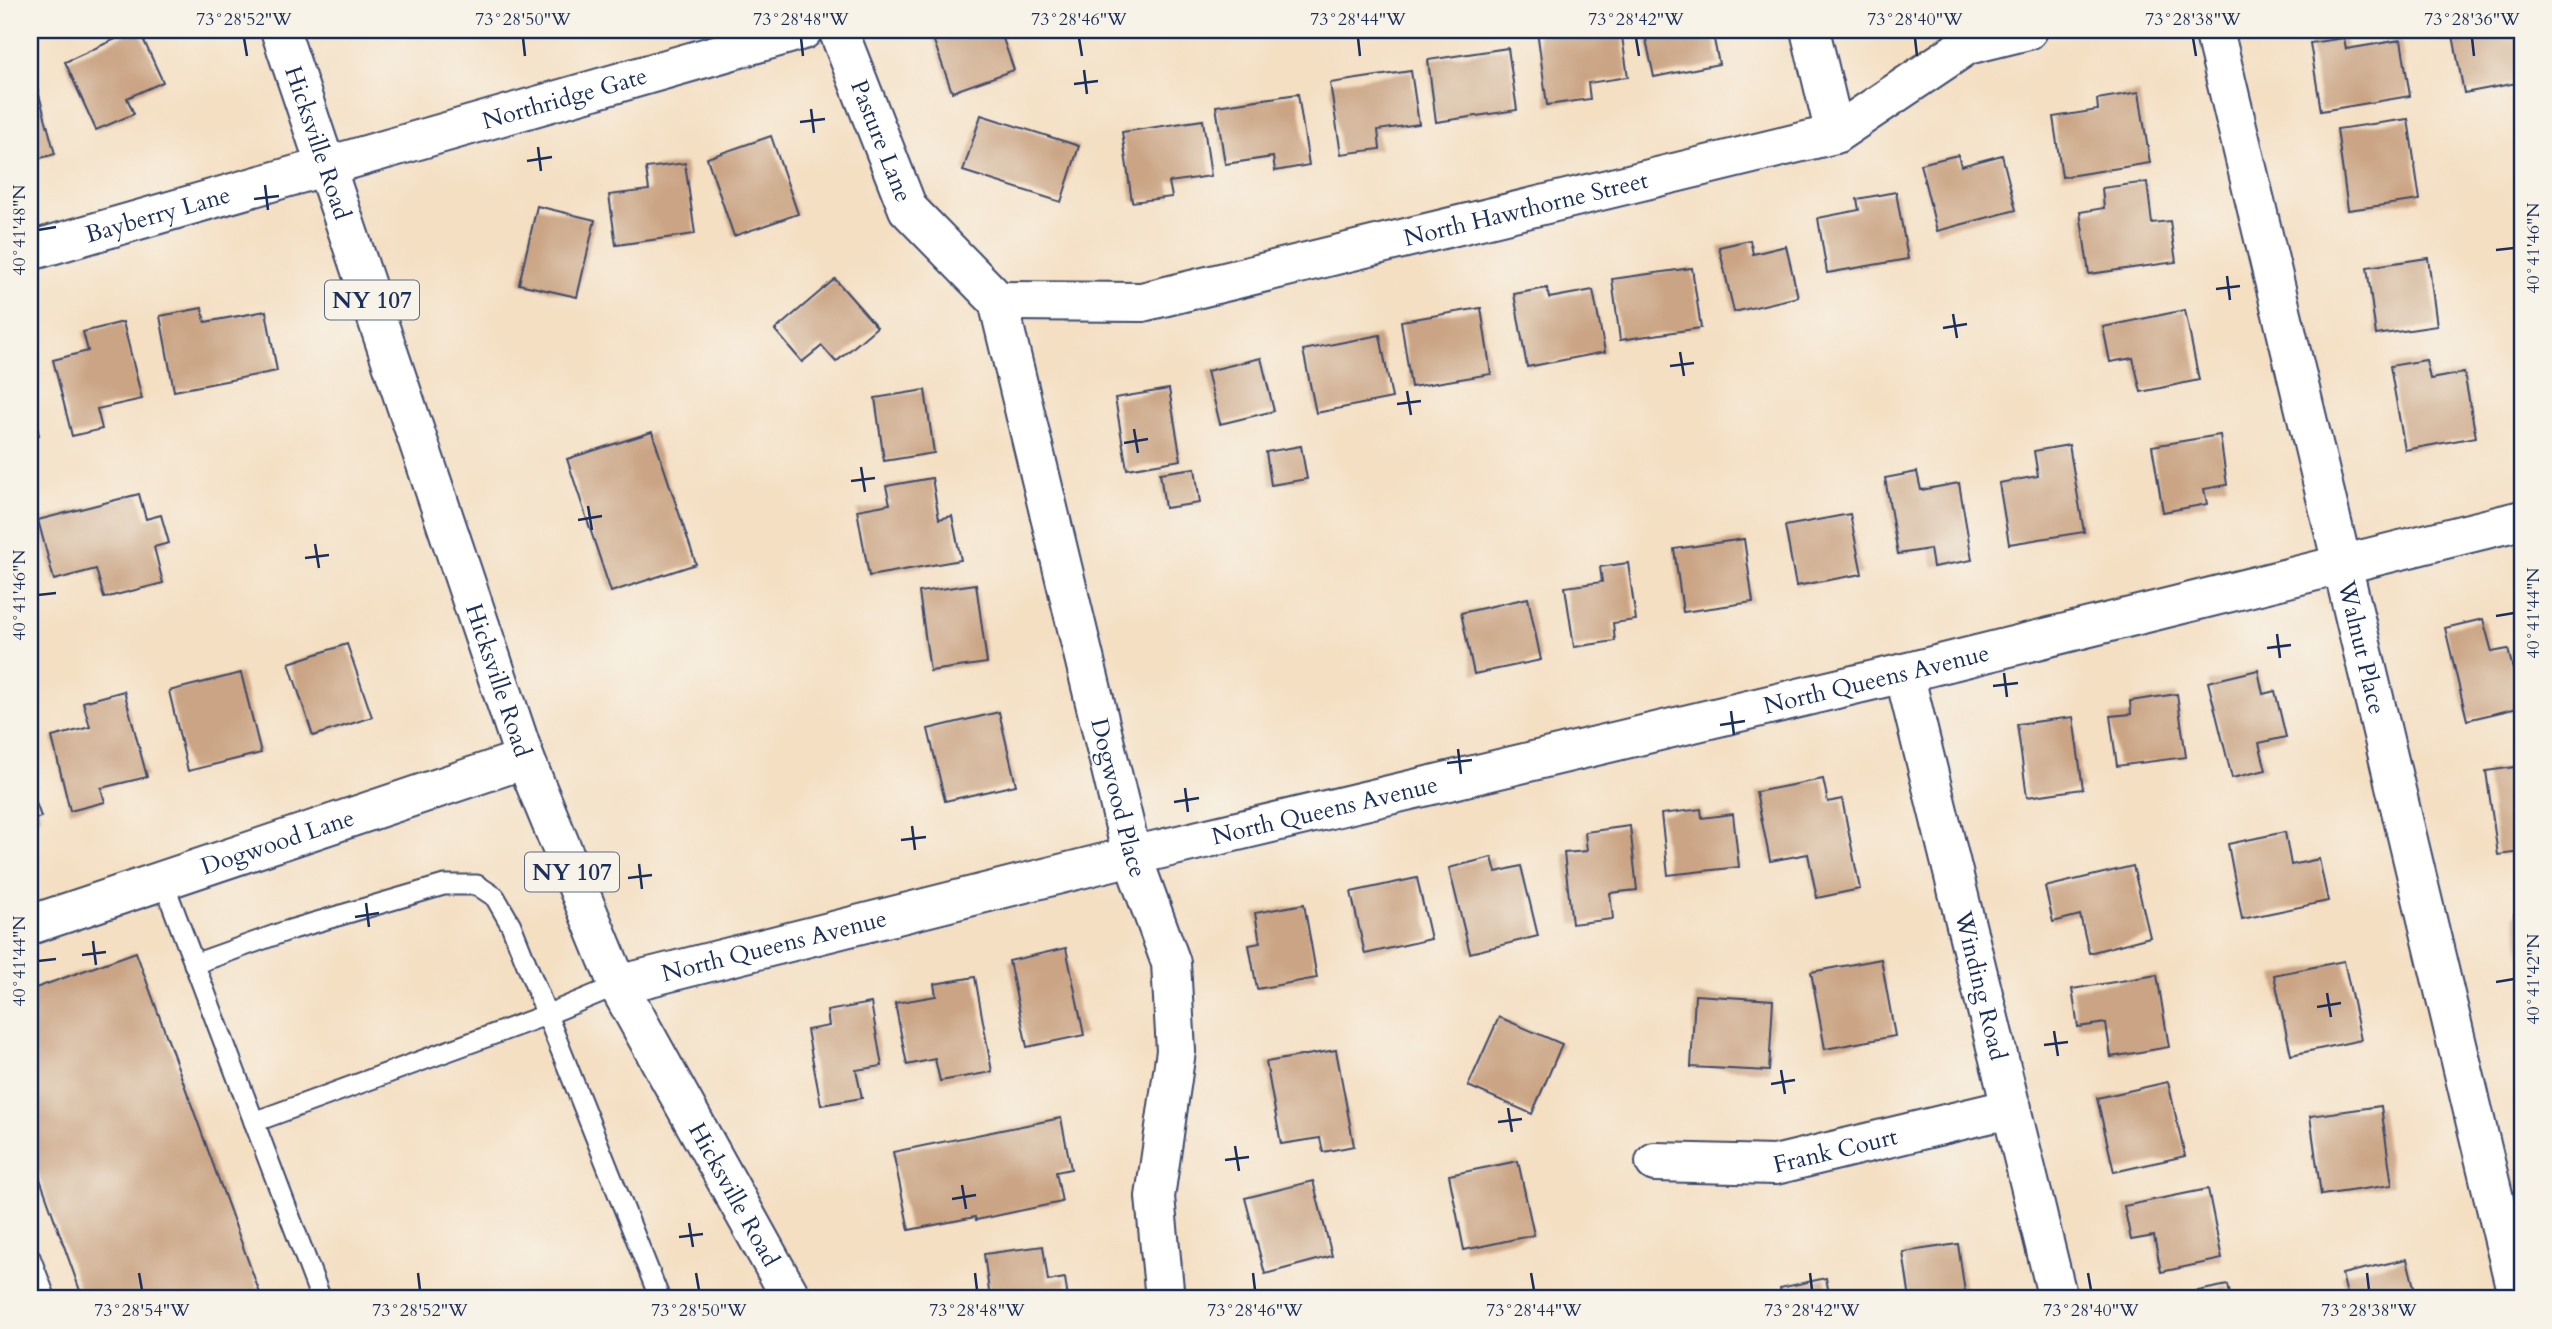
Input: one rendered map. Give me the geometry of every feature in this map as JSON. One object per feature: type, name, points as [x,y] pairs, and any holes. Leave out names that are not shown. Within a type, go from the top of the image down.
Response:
[{"type":"street","name":"Hicksville Road","points":[[280,30],[526,760],[618,985],[792,1299]]},
{"type":"street","name":"Northridge Gate","points":[[327,166],[803,30]]},
{"type":"street","name":"Pasture Lane","points":[[838,30],[908,209],[998,301]]},
{"type":"street","points":[[1810,30],[1835,134]]},
{"type":"street","name":"North Hawthorne Street","points":[[998,301],[1142,302],[1835,134],[1967,44],[2028,30]]},
{"type":"street","name":"Walnut Place","points":[[2214,30],[2517,1275]]},
{"type":"street","name":"Bayberry Lane","points":[[30,251],[327,166]]},
{"type":"street","name":"Dogwood Place","points":[[998,301],[1132,856],[1171,963],[1176,1051],[1155,1197],[1164,1299]]},
{"type":"street","name":"North Queens Avenue","points":[[618,985],[1132,856],[1904,673],[2522,520]]},
{"type":"street","name":"Winding Road","points":[[1904,673],[2059,1299]]},
{"type":"street","name":"Dogwood Lane","points":[[30,925],[526,760]]},
{"type":"street","name":"Frank Court","points":[[1655,1163],[1775,1165],[2012,1108]]},
{"type":"lane","points":[[163,881],[321,1299]]},
{"type":"lane","points":[[194,964],[286,931],[444,886],[477,885],[495,897],[511,925],[660,1299]]},
{"type":"lane","points":[[254,1122],[546,1015],[618,985]]},
{"type":"lane","points":[[30,1257],[46,1299]]},
{"type":"building","points":[[139,30],[163,82],[127,98],[134,114],[96,130],[65,62]]},
{"type":"building","points":[[930,30],[1000,30],[1014,70],[952,92]]},
{"type":"building","points":[[1537,30],[1621,30],[1628,77],[1588,83],[1590,99],[1547,105]]},
{"type":"building","points":[[1644,30],[1712,30],[1719,64],[1654,77]]},
{"type":"building","points":[[2452,30],[2522,30],[2522,82],[2464,93]]},
{"type":"building","points":[[2344,38],[2346,49],[2401,40],[2410,96],[2321,111],[2310,43]]},
{"type":"building","points":[[1508,48],[1517,110],[1436,122],[1428,60]]},
{"type":"building","points":[[1411,71],[1419,124],[1378,130],[1380,149],[1341,154],[1330,83]]},
{"type":"building","points":[[35,80],[55,154],[30,161],[30,82]]},
{"type":"building","points":[[2139,92],[2150,163],[2062,177],[2053,117],[2098,110],[2097,99]]},
{"type":"building","points":[[1298,94],[1309,165],[1275,171],[1273,157],[1225,164],[1216,106]]},
{"type":"building","points":[[981,115],[1079,146],[1061,202],[963,171]]},
{"type":"building","points":[[2408,119],[2420,200],[2348,210],[2337,129]]},
{"type":"building","points":[[1203,120],[1211,176],[1169,182],[1172,197],[1132,202],[1122,132]]},
{"type":"building","points":[[771,136],[798,214],[734,236],[707,158]]},
{"type":"building","points":[[1958,155],[1961,166],[2002,155],[2016,210],[1937,231],[1920,164]]},
{"type":"building","points":[[685,163],[695,234],[616,245],[609,195],[649,190],[646,168]]},
{"type":"building","points":[[2147,182],[2152,223],[2170,221],[2176,262],[2089,274],[2080,212],[2104,208],[2102,188]]},
{"type":"building","points":[[1896,192],[1908,259],[1827,273],[1818,218],[1859,210],[1857,199]]},
{"type":"building","points":[[537,206],[595,220],[577,297],[519,284]]},
{"type":"building","points":[[1750,240],[1753,254],[1786,246],[1798,297],[1734,312],[1719,247]]},
{"type":"building","points":[[2428,258],[2437,326],[2376,335],[2367,267]]},
{"type":"building","points":[[1692,268],[1701,328],[1620,340],[1612,279]]},
{"type":"building","points":[[835,279],[877,327],[836,362],[822,346],[802,362],[775,330]]},
{"type":"building","points":[[1547,288],[1549,298],[1593,290],[1605,352],[1527,367],[1514,294]]},
{"type":"building","points":[[202,308],[205,322],[266,311],[277,371],[174,391],[160,316]]},
{"type":"building","points":[[1481,308],[1491,374],[1411,387],[1401,321]]},
{"type":"building","points":[[2185,310],[2199,380],[2141,392],[2133,358],[2110,362],[2103,327]]},
{"type":"building","points":[[123,322],[142,399],[97,409],[102,429],[72,436],[53,360],[88,351],[83,332]]},
{"type":"building","points":[[1380,335],[1392,398],[1316,413],[1303,350]]},
{"type":"building","points":[[1261,358],[1274,411],[1220,424],[1207,371]]},
{"type":"building","points":[[2426,360],[2430,379],[2464,373],[2476,437],[2405,450],[2390,366]]},
{"type":"building","points":[[1169,389],[1181,460],[1127,469],[1115,398]]},
{"type":"building","points":[[925,390],[934,453],[884,461],[875,398]]},
{"type":"building","points":[[30,400],[39,435],[30,437]]},
{"type":"building","points":[[652,432],[696,564],[611,592],[567,459]]},
{"type":"building","points":[[2220,435],[2227,485],[2204,489],[2207,504],[2163,512],[2152,446]]},
{"type":"building","points":[[2069,445],[2084,532],[2009,544],[1999,483],[2038,476],[2034,451]]},
{"type":"building","points":[[1301,446],[1307,479],[1271,485],[1266,452]]},
{"type":"building","points":[[1195,468],[1200,503],[1165,508],[1160,473]]},
{"type":"building","points":[[1917,472],[1921,490],[1959,483],[1972,560],[1933,567],[1930,549],[1898,554],[1885,478]]},
{"type":"building","points":[[932,478],[939,519],[952,516],[961,560],[869,576],[857,510],[890,504],[886,486]]},
{"type":"building","points":[[139,494],[146,519],[161,515],[169,543],[154,547],[163,583],[104,598],[96,569],[54,580],[38,520]]},
{"type":"building","points":[[1850,514],[1862,574],[1796,586],[1785,526]]},
{"type":"building","points":[[1744,539],[1753,602],[1683,612],[1674,549]]},
{"type":"building","points":[[1628,563],[1636,620],[1613,623],[1615,641],[1574,647],[1565,587],[1602,582],[1600,567]]},
{"type":"building","points":[[976,584],[987,663],[930,671],[919,592]]},
{"type":"building","points":[[1528,598],[1541,660],[1474,674],[1461,613]]},
{"type":"building","points":[[2483,619],[2492,652],[2508,649],[2522,707],[2467,720],[2445,628]]},
{"type":"building","points":[[347,644],[372,717],[313,736],[289,663]]},
{"type":"building","points":[[2258,670],[2263,694],[2275,691],[2286,737],[2259,743],[2266,770],[2232,778],[2208,682]]},
{"type":"building","points":[[241,673],[261,753],[188,771],[169,691]]},
{"type":"building","points":[[124,691],[147,777],[101,788],[105,802],[70,811],[52,737],[90,727],[83,702]]},
{"type":"building","points":[[2177,694],[2186,757],[2117,766],[2110,716],[2131,714],[2130,701]]},
{"type":"building","points":[[999,712],[1016,785],[945,801],[928,729]]},
{"type":"building","points":[[2073,717],[2083,789],[2027,797],[2017,724]]},
{"type":"building","points":[[2522,766],[2522,852],[2498,855],[2486,771]]},
{"type":"building","points":[[1823,779],[1828,802],[1842,799],[1860,889],[1817,898],[1808,854],[1770,861],[1756,792]]},
{"type":"building","points":[[30,785],[41,817],[30,821]]},
{"type":"building","points":[[1701,809],[1702,818],[1733,814],[1739,867],[1668,875],[1661,814]]},
{"type":"building","points":[[1630,826],[1637,890],[1610,893],[1613,919],[1572,924],[1564,853],[1587,851],[1585,832]]},
{"type":"building","points":[[2285,832],[2291,865],[2319,859],[2328,901],[2242,919],[2228,844]]},
{"type":"building","points":[[1492,857],[1496,872],[1521,866],[1538,936],[1470,953],[1449,868]]},
{"type":"building","points":[[2133,866],[2150,937],[2089,953],[2080,915],[2053,922],[2045,887]]},
{"type":"building","points":[[1417,878],[1431,939],[1365,954],[1351,892]]},
{"type":"building","points":[[1304,904],[1317,978],[1257,989],[1249,945],[1260,943],[1255,913]]},
{"type":"building","points":[[2522,913],[2522,956],[2521,956],[2514,914]]},
{"type":"building","points":[[1066,948],[1084,1035],[1027,1047],[1009,961]]},
{"type":"building","points":[[136,952],[262,1299],[83,1299],[30,1151],[30,990]]},
{"type":"building","points":[[1881,959],[1895,1036],[1825,1049],[1811,972]]},
{"type":"building","points":[[2344,961],[2361,1040],[2291,1055],[2274,975]]},
{"type":"building","points":[[2157,975],[2169,1047],[2111,1057],[2106,1023],[2078,1027],[2072,989]]},
{"type":"building","points":[[975,977],[992,1072],[940,1081],[935,1059],[907,1065],[895,1003],[936,996],[934,984]]},
{"type":"building","points":[[1695,995],[1773,1000],[1769,1071],[1691,1067]]},
{"type":"building","points":[[871,1003],[882,1066],[856,1070],[862,1098],[821,1105],[807,1030],[829,1026],[827,1011]]},
{"type":"building","points":[[1499,1017],[1562,1044],[1532,1114],[1468,1086]]},
{"type":"building","points":[[1336,1050],[1354,1146],[1323,1152],[1320,1138],[1281,1144],[1266,1062]]},
{"type":"building","points":[[2168,1082],[2185,1156],[2114,1172],[2097,1098]]},
{"type":"building","points":[[2381,1106],[2392,1185],[2321,1195],[2310,1116]]},
{"type":"building","points":[[1061,1118],[1071,1169],[1056,1172],[1062,1202],[976,1220],[975,1217],[909,1230],[893,1152]]},
{"type":"building","points":[[1518,1161],[1534,1235],[1464,1250],[1449,1175]]},
{"type":"building","points":[[1313,1181],[1332,1256],[1265,1274],[1245,1198]]},
{"type":"building","points":[[2208,1189],[2222,1259],[2161,1272],[2154,1236],[2131,1240],[2124,1206]]},
{"type":"building","points":[[1958,1244],[1966,1299],[1910,1299],[1903,1252]]},
{"type":"building","points":[[1043,1246],[1048,1281],[1065,1278],[1068,1299],[990,1299],[984,1254]]},
{"type":"building","points":[[2407,1259],[2417,1299],[2348,1299],[2342,1274]]},
{"type":"building","points":[[1826,1278],[1830,1299],[1782,1299],[1780,1288]]},
{"type":"building","points":[[2228,1285],[2231,1299],[2163,1299],[2163,1298]]}]
